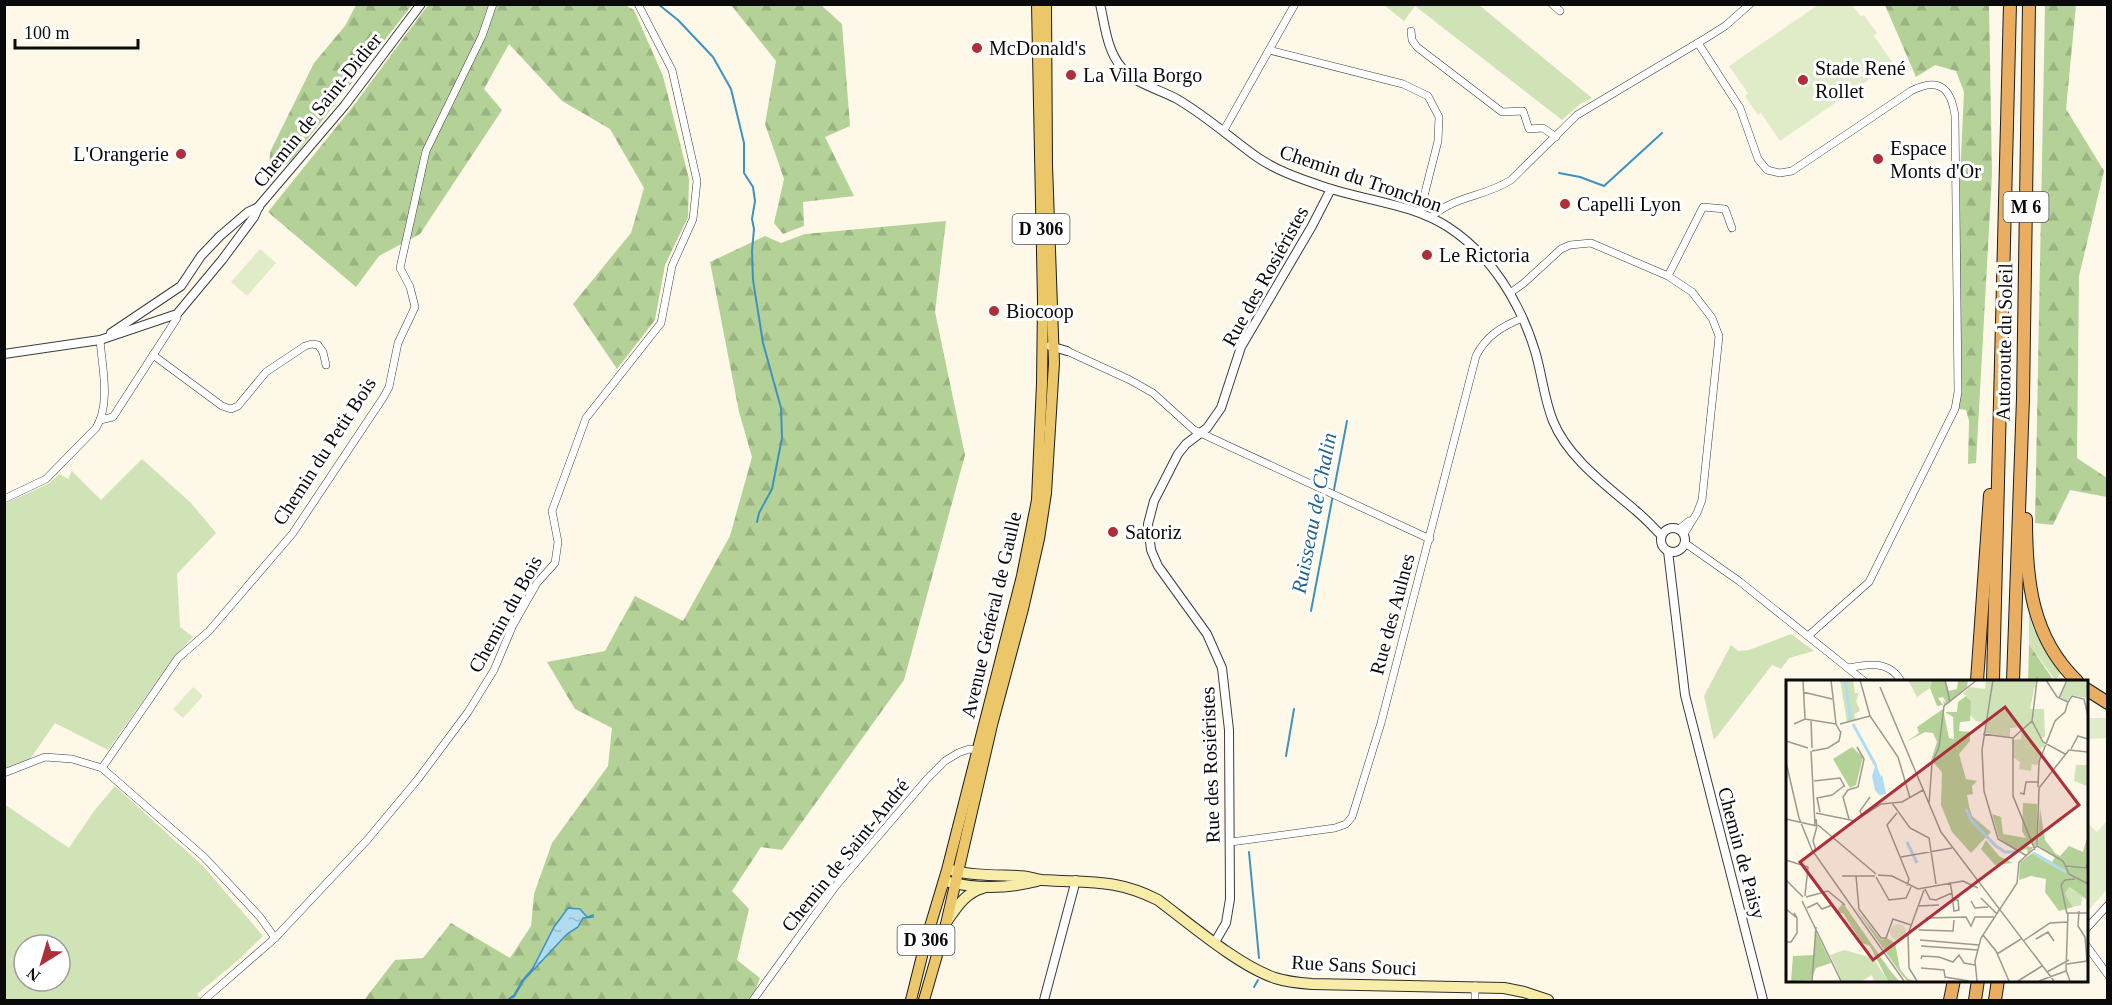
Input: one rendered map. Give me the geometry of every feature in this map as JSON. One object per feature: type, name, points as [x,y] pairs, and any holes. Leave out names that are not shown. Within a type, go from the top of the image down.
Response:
[{"type":"highway","name":"Autoroute du Soleil","points":[[1993,680],[2010,4]]},
{"type":"highway","name":"Autoroute du Soleil","points":[[2013,680],[2023,398],[2029,4]]},
{"type":"highway","points":[[2023,398],[2026,438],[2026,549],[2030,591],[2040,629],[2050,648],[2067,672],[2076,680]]},
{"type":"highway","points":[[1977,680],[1988,514],[1998,428]]},
{"type":"highway","points":[[2088,689],[2108,703]]},
{"type":"highway","points":[[1950,1000],[1954,981]]},
{"type":"highway","points":[[1975,1000],[1978,981]]},
{"type":"highway","points":[[1995,1000],[1998,981]]},
{"type":"main road","name":"Avenue Général de Gaulle","points":[[1037,4],[1048,346]]},
{"type":"main road","name":"Avenue Général de Gaulle","points":[[982,751],[1039,538],[1046,493],[1048,346],[1046,4]]},
{"type":"main road","name":"D 306","points":[[911,1000],[982,751]]},
{"type":"main road","name":"D 306","points":[[924,1000],[956,882],[982,751]]},
{"type":"main road","name":"Rue Sans Souci","points":[[946,875],[966,886],[1022,885],[1040,880]]},
{"type":"main road","name":"Rue Sans Souci","points":[[956,882],[973,875],[1023,876],[1040,880],[1109,882],[1142,891],[1250,966],[1273,977],[1291,982],[1504,988],[1548,1000]]},
{"type":"main road","points":[[946,924],[965,897],[975,890],[992,886]]},
{"type":"street","name":"Chemin de Saint-Didier","points":[[259,206],[345,105],[421,4]]},
{"type":"street","name":"Chemin du Petit Bois","points":[[102,768],[178,658],[209,631],[293,533],[389,387],[398,343],[415,307],[410,287],[400,268],[426,151],[482,36],[493,4]]},
{"type":"street","name":"Chemin du Bois","points":[[204,1000],[275,938],[368,840],[418,779],[473,704],[494,670],[513,625],[537,583],[555,563],[558,542],[552,511],[586,418],[661,323],[672,266],[693,219],[697,181],[672,70],[638,4]]},
{"type":"street","name":"Chemin du Tronchon","points":[[1100,4],[1113,56],[1135,79],[1177,99],[1224,130],[1250,153],[1272,166],[1331,189],[1420,212],[1450,228],[1472,247],[1489,264],[1510,293],[1523,318],[1535,350],[1553,422],[1574,455],[1601,482],[1664,532]]},
{"type":"street","points":[[1224,130],[1295,4]]},
{"type":"street","points":[[1552,4],[1560,11]]},
{"type":"street","points":[[1431,217],[1452,202],[1505,184],[1585,110],[1725,26],[1750,4]]},
{"type":"street","points":[[1411,32],[1412,40],[1417,47],[1502,112],[1523,111],[1529,129],[1543,128],[1556,137]]},
{"type":"street","points":[[1698,42],[1740,108],[1758,159],[1767,170],[1780,173],[1792,171],[1923,85],[1936,85],[1947,89],[1954,103],[1958,392],[1955,409],[1869,582],[1808,636]]},
{"type":"street","points":[[1269,50],[1403,84],[1428,96],[1439,117],[1438,141],[1420,212]]},
{"type":"street","name":"Rue des Rosiéristes","points":[[1215,942],[1226,923],[1231,842],[1229,730],[1222,668],[1207,634],[1158,566],[1151,550],[1148,524],[1154,501],[1167,472],[1185,444],[1214,421],[1221,408],[1241,347],[1331,189]]},
{"type":"street","points":[[4,354],[100,340],[177,314],[222,260],[254,217],[259,206]]},
{"type":"street","points":[[100,340],[181,286],[201,256],[220,236],[248,212],[259,206]]},
{"type":"street","points":[[1668,276],[1702,207],[1725,209],[1732,228]]},
{"type":"street","points":[[1510,293],[1524,283],[1554,254],[1570,245],[1580,243],[1598,246],[1668,276],[1692,292],[1712,318],[1719,336],[1702,500],[1697,513],[1682,535],[1682,549],[1671,552],[1662,546],[1664,532],[1674,528],[1682,535],[1739,581],[1863,680]]},
{"type":"street","points":[[100,420],[113,417],[178,317],[177,314]]},
{"type":"street","name":"Rue des Aulnes","points":[[1231,842],[1335,828],[1346,824],[1352,817],[1381,723],[1476,357],[1481,346],[1490,336],[1499,329],[1523,318]]},
{"type":"street","points":[[4,499],[46,479],[96,428],[104,401],[100,340]]},
{"type":"street","points":[[153,355],[222,406],[231,409],[238,406],[266,372],[305,346],[318,345],[323,352],[326,365]]},
{"type":"street","points":[[1048,346],[1067,351],[1153,393],[1194,430],[1430,539]]},
{"type":"street","name":"Chemin de Paisy","points":[[1671,552],[1682,669],[1689,713],[1763,1000]]},
{"type":"street","points":[[1848,668],[1868,664],[1885,666],[1896,673],[1900,680]]},
{"type":"street","name":"Chemin de Saint-André","points":[[753,1000],[835,886],[927,779],[945,761],[958,753],[969,749],[982,751]]},
{"type":"street","points":[[4,773],[45,757],[72,759],[102,768],[204,857],[260,917],[275,938]]},
{"type":"street","points":[[1044,1000],[1076,880]]},
{"type":"street","points":[[2088,927],[2108,905]]},
{"type":"street","points":[[2088,948],[2108,975]]},
{"type":"street","points":[[1475,986],[1475,1000]]},
{"type":"green space","points":[[623,4],[634,10],[663,76],[689,179],[688,217],[665,265],[655,320],[617,369],[573,304],[631,233],[644,188],[610,129],[562,101],[509,44],[484,89],[502,110],[420,234],[379,256],[356,287],[268,212],[354,105],[428,5]]},
{"type":"green space","points":[[356,5],[412,5],[293,158],[279,171],[269,172],[270,152],[314,63],[345,26]]},
{"type":"green space","points":[[731,5],[821,5],[842,24],[850,126],[825,137],[854,196],[803,202],[804,226],[783,234],[774,223],[784,179],[765,124],[776,61]]},
{"type":"green space","points":[[1384,5],[1479,5],[1592,98],[1580,104],[1562,120],[1415,6],[1404,21]]},
{"type":"green space","name":"Stade René Rollet","points":[[1818,5],[1852,5],[1861,16],[1864,15],[1877,33],[1874,36],[1893,63],[1780,141],[1761,113],[1758,115],[1745,96],[1748,93],[1729,66]]},
{"type":"green space","points":[[1885,5],[1989,5],[1992,174],[1976,463],[1968,464],[1969,421],[1966,410],[1959,409],[1959,199],[1964,92],[1956,71],[1935,65],[1916,77]]},
{"type":"green space","points":[[2045,5],[2076,5],[2066,109],[2104,171],[2079,276],[2077,458],[2107,478],[2107,497],[2070,490],[2053,525],[2035,523]]},
{"type":"green space","points":[[946,221],[935,312],[965,455],[904,680],[782,850],[761,847],[732,891],[749,909],[737,960],[760,978],[752,1000],[364,1000],[395,960],[423,958],[451,923],[510,958],[531,926],[534,894],[552,843],[608,766],[612,728],[575,709],[547,662],[605,651],[635,596],[683,621],[730,536],[752,457],[739,412],[710,262],[765,236],[781,243],[805,234]]},
{"type":"green space","points":[[260,249],[276,263],[247,296],[231,282]]},
{"type":"green space","points":[[142,459],[191,503],[216,533],[177,574],[180,627],[193,637],[174,657],[108,750],[55,723],[30,759],[5,770],[4,504],[48,484],[60,474],[68,479],[72,471],[101,500]]},
{"type":"green space","points":[[2029,614],[2034,630],[2060,673],[2056,680],[2055,680],[2029,644]]},
{"type":"green space","points":[[1791,634],[1814,651],[1789,658],[1781,669],[1772,665],[1714,740],[1704,696],[1731,645],[1738,651],[1749,650]]},
{"type":"green space","points":[[2029,644],[2053,680],[2028,680]]},
{"type":"green space","points":[[193,687],[203,696],[183,718],[173,709]]},
{"type":"green space","points":[[2088,718],[2107,718],[2107,738],[2088,739]]},
{"type":"green space","points":[[115,786],[204,867],[263,936],[197,994],[202,1000],[5,1000],[4,804],[69,848],[94,811]]},
{"type":"green space","points":[[2107,821],[2107,889],[2089,910],[2088,823],[2097,832]]},
{"type":"water","points":[[568,908],[580,909],[587,917],[593,915],[593,917],[583,918],[578,927],[567,934],[524,980],[514,997],[507,1000],[514,995],[522,981],[533,968],[554,927]]},
{"type":"waterway","points":[[626,4],[635,5]]},
{"type":"waterway","points":[[658,4],[678,20],[713,57],[731,89],[744,143],[744,173],[753,187],[755,201],[752,219],[754,229],[753,280],[763,343],[781,408],[782,438],[772,489],[759,513],[757,522]]},
{"type":"waterway","name":"Ruisseau de Chalin","points":[[1559,173],[1580,177],[1604,186],[1662,133]]},
{"type":"waterway","name":"Ruisseau de Chalin","points":[[1311,611],[1347,421]]},
{"type":"waterway","name":"Ruisseau de Chalin","points":[[1286,756],[1294,709]]},
{"type":"waterway","name":"Ruisseau de Chalin","points":[[1249,852],[1259,958]]},
{"type":"waterway","name":"Ruisseau de Chalin","points":[[1254,987],[1258,980]]},
{"type":"place","name":"McDonald's","points":[[977,48]]},
{"type":"place","name":"La Villa Borgo","points":[[1071,75]]},
{"type":"place","name":"Stade René Rollet","points":[[1803,80]]},
{"type":"place","name":"L'Orangerie","points":[[181,154]]},
{"type":"place","name":"Espace Monts d'Or","points":[[1878,159]]},
{"type":"place","name":"Capelli Lyon","points":[[1565,204]]},
{"type":"place","name":"Le Rictoria","points":[[1427,255]]},
{"type":"place","name":"Biocoop","points":[[994,311]]},
{"type":"place","name":"Satoriz","points":[[1113,532]]}]
